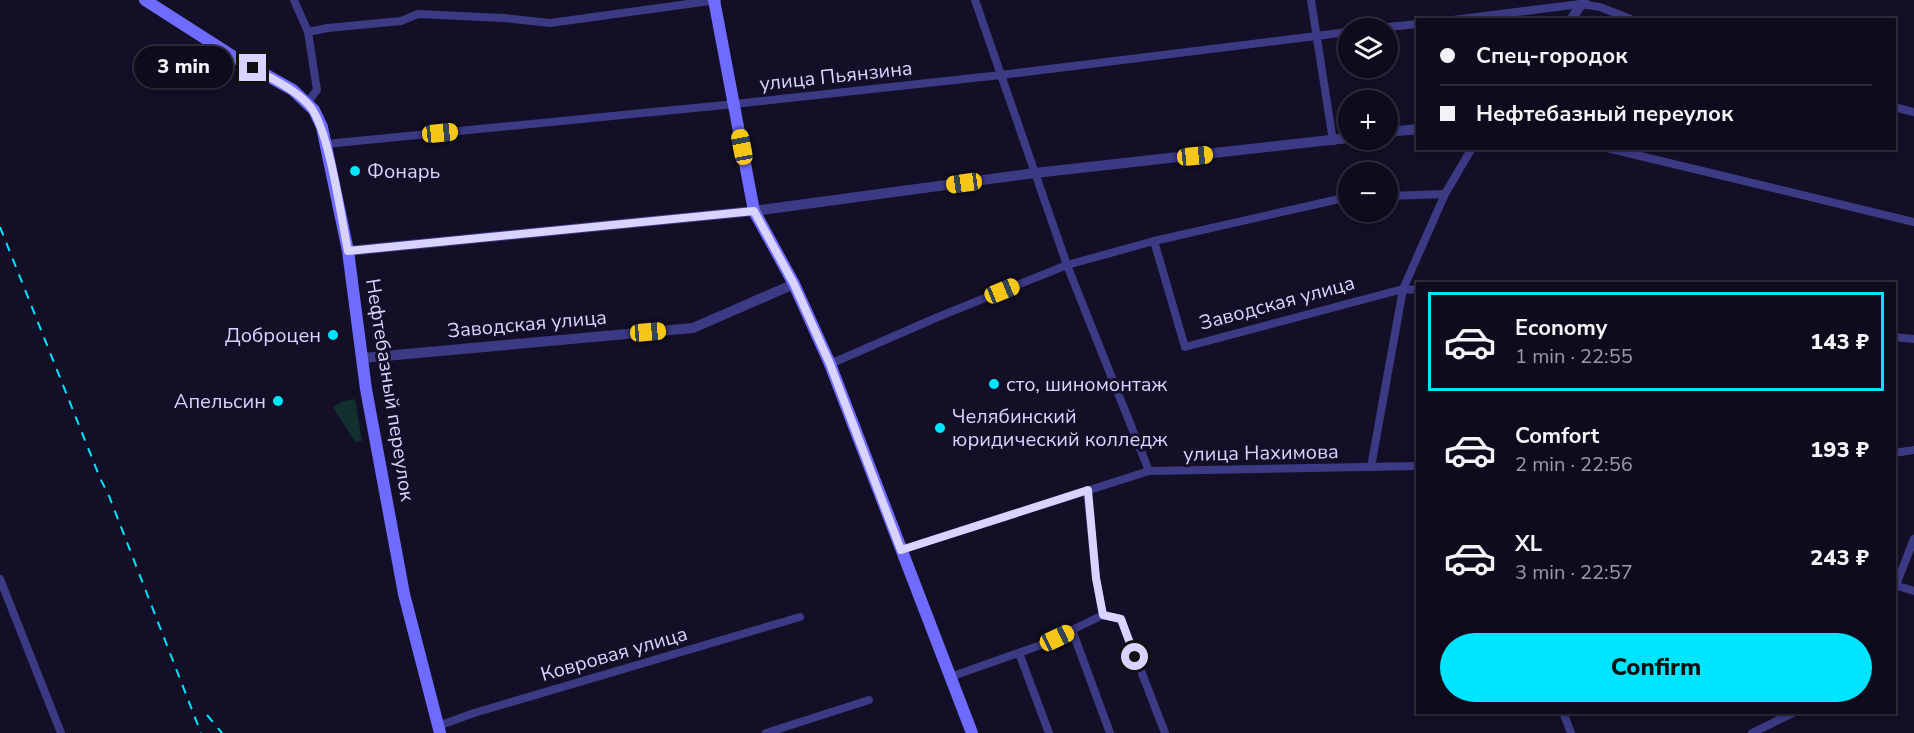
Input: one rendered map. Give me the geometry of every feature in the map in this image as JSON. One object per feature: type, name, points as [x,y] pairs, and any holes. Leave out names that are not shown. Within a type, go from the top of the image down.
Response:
[{"type":"main road","name":"Нефтебазный переулок","points":[[145,0],[234,57],[293,90],[314,110],[326,144],[348,251],[366,389],[404,594],[439,730]]},
{"type":"main road","points":[[715,0],[754,211],[794,284],[830,364],[972,733]]},
{"type":"street","points":[[294,0],[308,32],[317,90],[307,103]]},
{"type":"street","points":[[308,32],[400,21],[418,14],[504,18],[550,23],[715,0]]},
{"type":"street","points":[[975,0],[1067,266],[1149,471]]},
{"type":"street","points":[[1311,0],[1333,141]]},
{"type":"street","points":[[1572,18],[1583,2]]},
{"type":"street","points":[[1467,18],[1583,2],[1628,18]]},
{"type":"street","points":[[1398,26],[1416,24]]},
{"type":"street","name":"улица Пьянзина","points":[[326,144],[1001,75],[1338,33]]},
{"type":"street","points":[[1896,108],[1914,112]]},
{"type":"street","points":[[1398,131],[1416,129]]},
{"type":"street","points":[[348,251],[754,211],[1035,173],[1338,140]]},
{"type":"street","points":[[1371,467],[1403,288],[1445,194],[1471,150]]},
{"type":"street","points":[[1615,150],[1914,222]]},
{"type":"street","points":[[1398,196],[1445,194]]},
{"type":"street","points":[[830,364],[938,317],[1067,266],[1154,241],[1338,199]]},
{"type":"street","name":"Заводская улица","points":[[1154,241],[1185,347],[1403,288],[1416,290]]},
{"type":"street","name":"Заводская улица","points":[[363,358],[693,328],[794,284]]},
{"type":"street","points":[[1896,337],[1914,339]]},
{"type":"street","points":[[1896,453],[1914,450]]},
{"type":"street","name":"улица Нахимова","points":[[901,550],[1149,471],[1416,466]]},
{"type":"street","points":[[1088,490],[1096,578],[1103,615]]},
{"type":"street","points":[[1914,539],[1896,588],[1914,591]]},
{"type":"street","points":[[0,579],[4,601],[61,733]]},
{"type":"street","points":[[950,677],[1019,653],[1103,615],[1121,619],[1165,733]]},
{"type":"street","name":"Ковровая улица","points":[[439,730],[474,713],[800,617]]},
{"type":"street","points":[[1072,630],[1110,733]]},
{"type":"street","points":[[1019,653],[1049,733]]},
{"type":"street","points":[[766,733],[869,700]]},
{"type":"street","points":[[1564,714],[1571,733]]},
{"type":"street","points":[[1752,733],[1791,714]]},
{"type":"green space","points":[[355,399],[362,441],[355,442],[333,407],[344,401]]},
{"type":"railway","points":[[0,227],[109,496],[201,733]]},
{"type":"railway","points":[[207,715],[222,733]]},
{"type":"place","name":"Фонарь","points":[[355,171]]},
{"type":"place","name":"Доброцен","points":[[333,335]]},
{"type":"place","name":"сто, шиномонтаж","points":[[994,384]]},
{"type":"place","name":"Апельсин","points":[[278,401]]},
{"type":"place","name":"Челябинский юридический колледж","points":[[940,428]]},
{"type":"route","points":[[253,68],[293,90],[314,110],[326,144],[348,251],[754,211],[794,284],[830,364],[901,550],[1088,490],[1096,578],[1103,615],[1121,619],[1135,657]]}]
